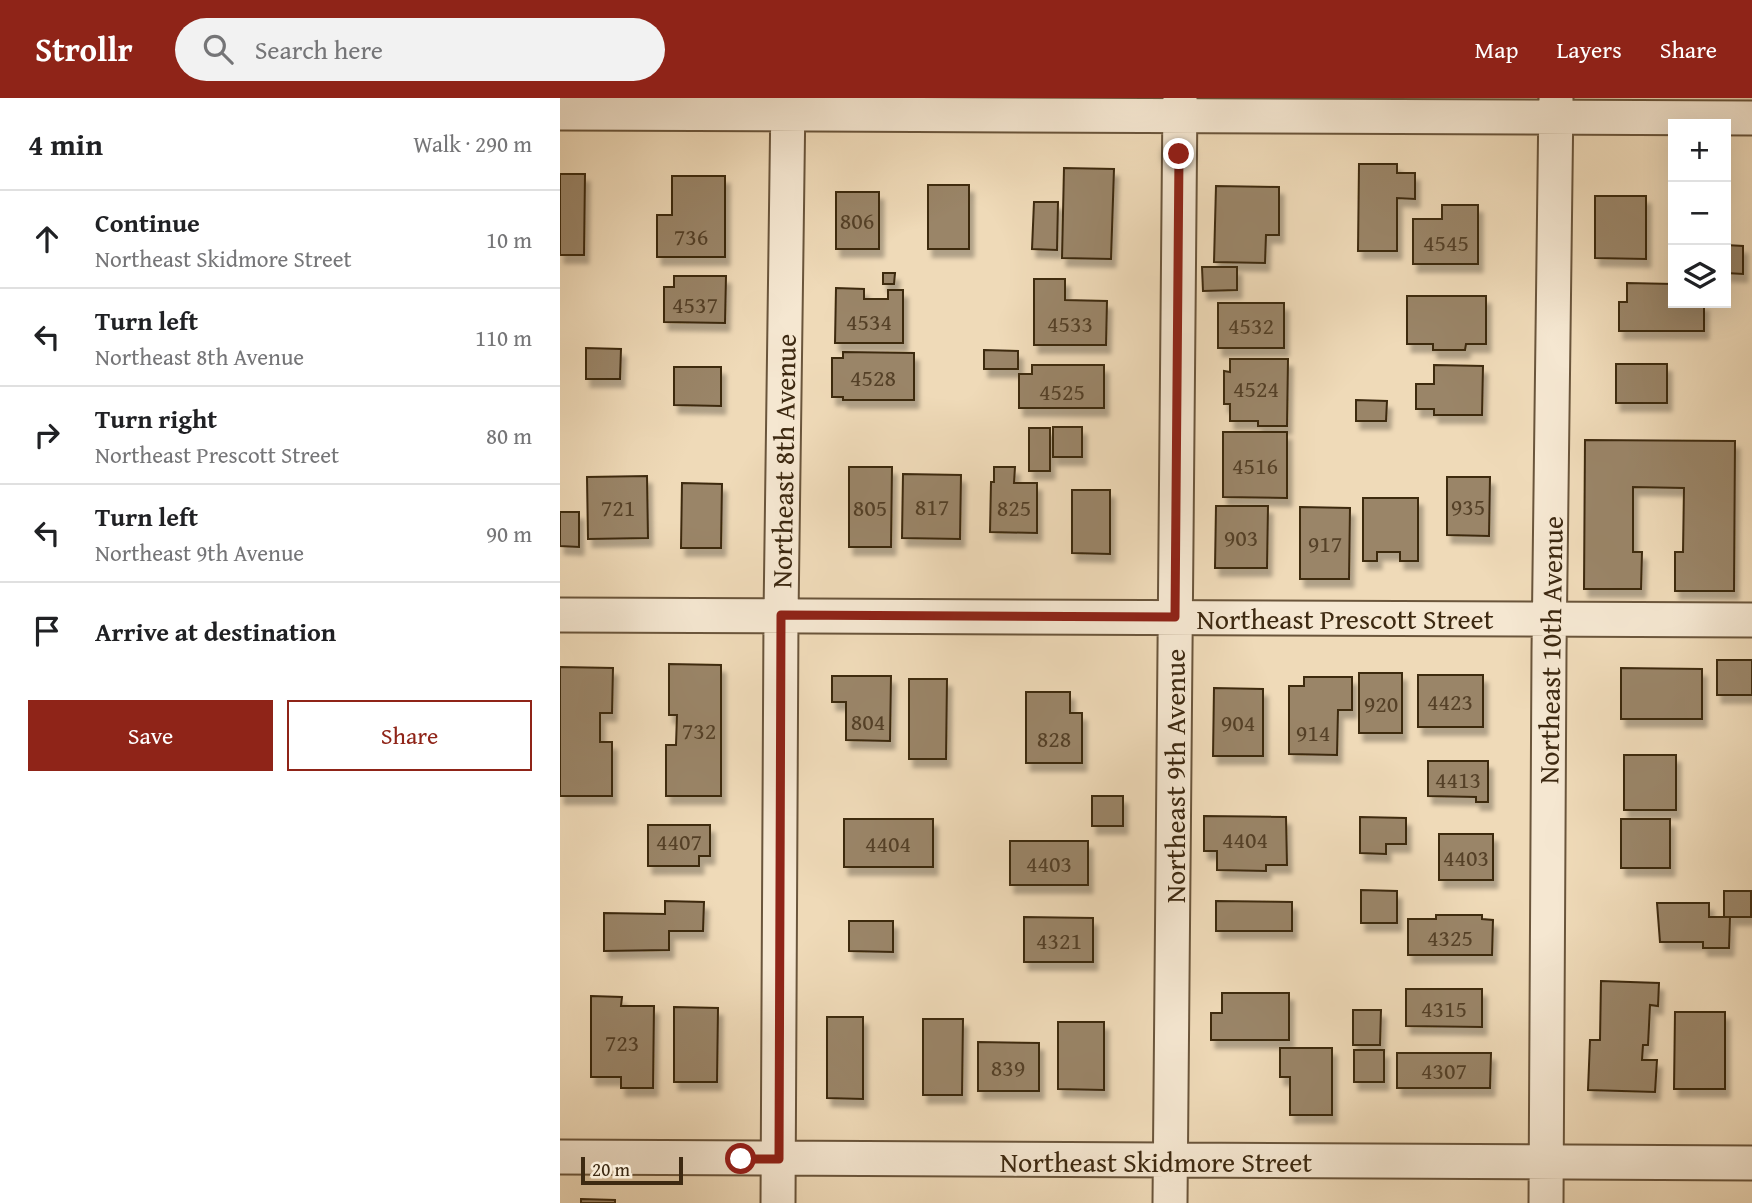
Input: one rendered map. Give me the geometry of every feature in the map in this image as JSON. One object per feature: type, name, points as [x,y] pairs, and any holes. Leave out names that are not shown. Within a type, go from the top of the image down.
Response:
[{"type":"street","points":[[560,113],[788,106],[1555,108],[1752,118]]},
{"type":"street","name":"Northeast 8th Avenue","points":[[778,1203],[781,615],[788,106]]},
{"type":"street","name":"Northeast 9th Avenue","points":[[1170,1203],[1180,107]]},
{"type":"street","name":"Northeast 10th Avenue","points":[[1546,1203],[1555,108]]},
{"type":"street","name":"Northeast Prescott Street","points":[[560,615],[1752,620]]},
{"type":"street","name":"Northeast Skidmore Street","points":[[560,1157],[1752,1163]]},
{"type":"building","points":[[1359,164],[1397,164],[1397,173],[1415,173],[1415,199],[1397,198],[1397,251],[1358,251]]},
{"type":"building","points":[[1064,168],[1114,169],[1111,259],[1062,258]]},
{"type":"building","points":[[560,174],[585,174],[584,255],[560,255]]},
{"type":"building","points":[[672,176],[725,176],[725,257],[657,257],[657,215],[672,215]]},
{"type":"building","points":[[928,185],[969,185],[969,249],[928,249]]},
{"type":"building","points":[[1216,186],[1279,187],[1279,235],[1266,235],[1265,263],[1214,262]]},
{"type":"building","points":[[836,192],[879,192],[879,249],[836,249]]},
{"type":"building","points":[[1595,196],[1646,196],[1646,259],[1595,258]]},
{"type":"building","points":[[1034,202],[1058,202],[1057,250],[1032,249]]},
{"type":"building","points":[[1442,205],[1478,205],[1478,264],[1413,264],[1413,219],[1442,219]]},
{"type":"building","points":[[1731,245],[1743,246],[1743,274],[1731,273]]},
{"type":"building","points":[[1202,267],[1237,267],[1237,290],[1203,291]]},
{"type":"building","points":[[883,273],[895,273],[894,284],[883,284]]},
{"type":"building","points":[[674,276],[726,276],[725,323],[664,322],[664,287],[674,287]]},
{"type":"building","points":[[1034,279],[1065,279],[1065,300],[1107,301],[1106,345],[1034,345]]},
{"type":"building","points":[[1627,283],[1668,284],[1668,308],[1704,308],[1704,331],[1619,331],[1619,302],[1627,302]]},
{"type":"building","points":[[836,288],[864,289],[864,299],[888,299],[888,290],[903,290],[903,343],[835,343]]},
{"type":"building","points":[[1407,296],[1486,296],[1486,344],[1466,344],[1465,350],[1433,350],[1433,344],[1407,344]]},
{"type":"building","points":[[1218,303],[1284,303],[1284,348],[1218,348]]},
{"type":"building","points":[[586,348],[621,349],[620,379],[586,379]]},
{"type":"building","points":[[984,350],[1018,351],[1018,369],[984,369]]},
{"type":"building","points":[[843,352],[914,353],[914,400],[843,400],[843,397],[832,397],[832,358],[843,358]]},
{"type":"building","points":[[1230,359],[1288,359],[1287,426],[1258,426],[1258,421],[1230,421],[1230,404],[1224,404],[1224,371],[1230,372]]},
{"type":"building","points":[[1616,364],[1667,364],[1667,403],[1616,403]]},
{"type":"building","points":[[1032,365],[1104,365],[1104,408],[1019,408],[1019,374],[1032,374]]},
{"type":"building","points":[[1434,365],[1483,366],[1482,415],[1434,415],[1434,409],[1416,409],[1416,384],[1434,384]]},
{"type":"building","points":[[674,367],[721,367],[721,406],[674,405]]},
{"type":"building","points":[[1356,400],[1387,401],[1386,421],[1356,421]]},
{"type":"building","points":[[1053,427],[1082,427],[1082,457],[1053,457]]},
{"type":"building","points":[[1029,428],[1050,428],[1050,471],[1029,471]]},
{"type":"building","points":[[1223,432],[1287,432],[1287,498],[1223,497]]},
{"type":"building","points":[[1585,440],[1735,441],[1734,591],[1675,591],[1675,552],[1683,552],[1684,488],[1633,487],[1633,552],[1642,552],[1641,589],[1584,589]]},
{"type":"building","points":[[849,467],[892,467],[891,547],[849,547]]},
{"type":"building","points":[[994,467],[1015,467],[1014,483],[1037,483],[1037,533],[990,532]]},
{"type":"building","points":[[903,474],[961,475],[960,539],[902,538]]},
{"type":"building","points":[[647,476],[648,538],[588,539],[587,477]]},
{"type":"building","points":[[1447,477],[1490,477],[1489,536],[1447,535]]},
{"type":"building","points":[[682,483],[722,484],[721,548],[681,548]]},
{"type":"building","points":[[1072,490],[1110,490],[1110,554],[1072,553]]},
{"type":"building","points":[[1363,498],[1418,498],[1418,561],[1400,561],[1400,552],[1377,552],[1377,561],[1363,561]]},
{"type":"building","points":[[1216,506],[1268,506],[1267,568],[1215,568]]},
{"type":"building","points":[[1300,507],[1350,508],[1349,579],[1300,579]]},
{"type":"building","points":[[560,512],[579,512],[579,547],[560,546]]},
{"type":"building","points":[[1717,660],[1752,660],[1752,695],[1717,695]]},
{"type":"building","points":[[669,664],[721,665],[721,796],[666,796],[666,745],[676,745],[677,715],[669,715]]},
{"type":"building","points":[[560,667],[613,668],[612,713],[600,713],[600,742],[612,742],[612,796],[560,796]]},
{"type":"building","points":[[1621,668],[1702,669],[1702,719],[1621,719]]},
{"type":"building","points":[[1359,673],[1402,673],[1402,733],[1359,733]]},
{"type":"building","points":[[1418,675],[1483,675],[1483,727],[1418,727]]},
{"type":"building","points":[[832,676],[891,676],[890,741],[846,740],[846,702],[832,702]]},
{"type":"building","points":[[1304,677],[1352,677],[1352,710],[1338,710],[1337,755],[1289,754],[1289,686],[1304,686]]},
{"type":"building","points":[[909,679],[947,679],[946,759],[909,759]]},
{"type":"building","points":[[1214,688],[1263,689],[1263,756],[1213,756]]},
{"type":"building","points":[[1026,692],[1070,692],[1070,713],[1082,713],[1082,763],[1026,763]]},
{"type":"building","points":[[1624,755],[1676,755],[1676,810],[1624,810]]},
{"type":"building","points":[[1428,761],[1488,761],[1488,802],[1476,802],[1476,797],[1428,796]]},
{"type":"building","points":[[1092,796],[1123,796],[1123,826],[1092,826]]},
{"type":"building","points":[[1204,816],[1286,817],[1287,865],[1266,865],[1266,871],[1217,870],[1217,851],[1204,851]]},
{"type":"building","points":[[1360,817],[1406,818],[1406,844],[1386,844],[1386,854],[1360,853]]},
{"type":"building","points":[[844,819],[933,819],[933,867],[844,867]]},
{"type":"building","points":[[1621,819],[1670,819],[1670,868],[1621,868]]},
{"type":"building","points":[[648,825],[710,825],[710,856],[699,856],[699,866],[648,866]]},
{"type":"building","points":[[1439,834],[1493,834],[1493,880],[1439,880]]},
{"type":"building","points":[[1010,841],[1088,841],[1088,885],[1010,885]]},
{"type":"building","points":[[1361,890],[1397,891],[1397,923],[1361,923]]},
{"type":"building","points":[[1724,891],[1751,891],[1751,917],[1724,917]]},
{"type":"building","points":[[665,901],[704,902],[703,931],[669,931],[669,950],[604,951],[604,913],[665,914]]},
{"type":"building","points":[[1216,901],[1292,902],[1292,931],[1216,931]]},
{"type":"building","points":[[1657,903],[1709,903],[1709,917],[1730,917],[1729,948],[1703,948],[1703,942],[1660,942]]},
{"type":"building","points":[[1436,915],[1482,915],[1482,919],[1493,920],[1492,955],[1408,955],[1408,919],[1436,919]]},
{"type":"building","points":[[1024,917],[1093,918],[1093,962],[1024,962]]},
{"type":"building","points":[[849,921],[893,921],[893,952],[849,951]]},
{"type":"building","points":[[1601,981],[1659,983],[1658,1006],[1650,1005],[1648,1045],[1643,1045],[1642,1060],[1657,1060],[1655,1092],[1588,1090],[1590,1040],[1600,1040]]},
{"type":"building","points":[[1406,989],[1482,989],[1482,1027],[1406,1026]]},
{"type":"building","points":[[1222,993],[1289,993],[1289,1040],[1211,1040],[1211,1013],[1222,1013]]},
{"type":"building","points":[[591,996],[622,997],[621,1006],[654,1006],[653,1088],[621,1088],[621,1077],[591,1077]]},
{"type":"building","points":[[674,1007],[718,1008],[717,1082],[674,1082]]},
{"type":"building","points":[[1353,1010],[1381,1010],[1380,1045],[1353,1045]]},
{"type":"building","points":[[1675,1012],[1725,1012],[1725,1089],[1674,1089]]},
{"type":"building","points":[[827,1017],[863,1017],[863,1099],[827,1098]]},
{"type":"building","points":[[923,1019],[963,1019],[962,1095],[923,1095]]},
{"type":"building","points":[[1058,1022],[1104,1022],[1104,1090],[1058,1089]]},
{"type":"building","points":[[978,1042],[1039,1043],[1039,1091],[978,1091]]},
{"type":"building","points":[[1280,1048],[1332,1048],[1332,1115],[1290,1115],[1290,1077],[1280,1077]]},
{"type":"building","points":[[1354,1050],[1384,1050],[1384,1082],[1354,1082]]},
{"type":"building","points":[[1397,1053],[1491,1053],[1490,1088],[1397,1088]]},
{"type":"building","points":[[581,1199],[615,1200],[615,1203],[581,1203]]},
{"type":"route","points":[[741,1159],[779,1159],[781,615],[1175,617],[1179,154]]}]
